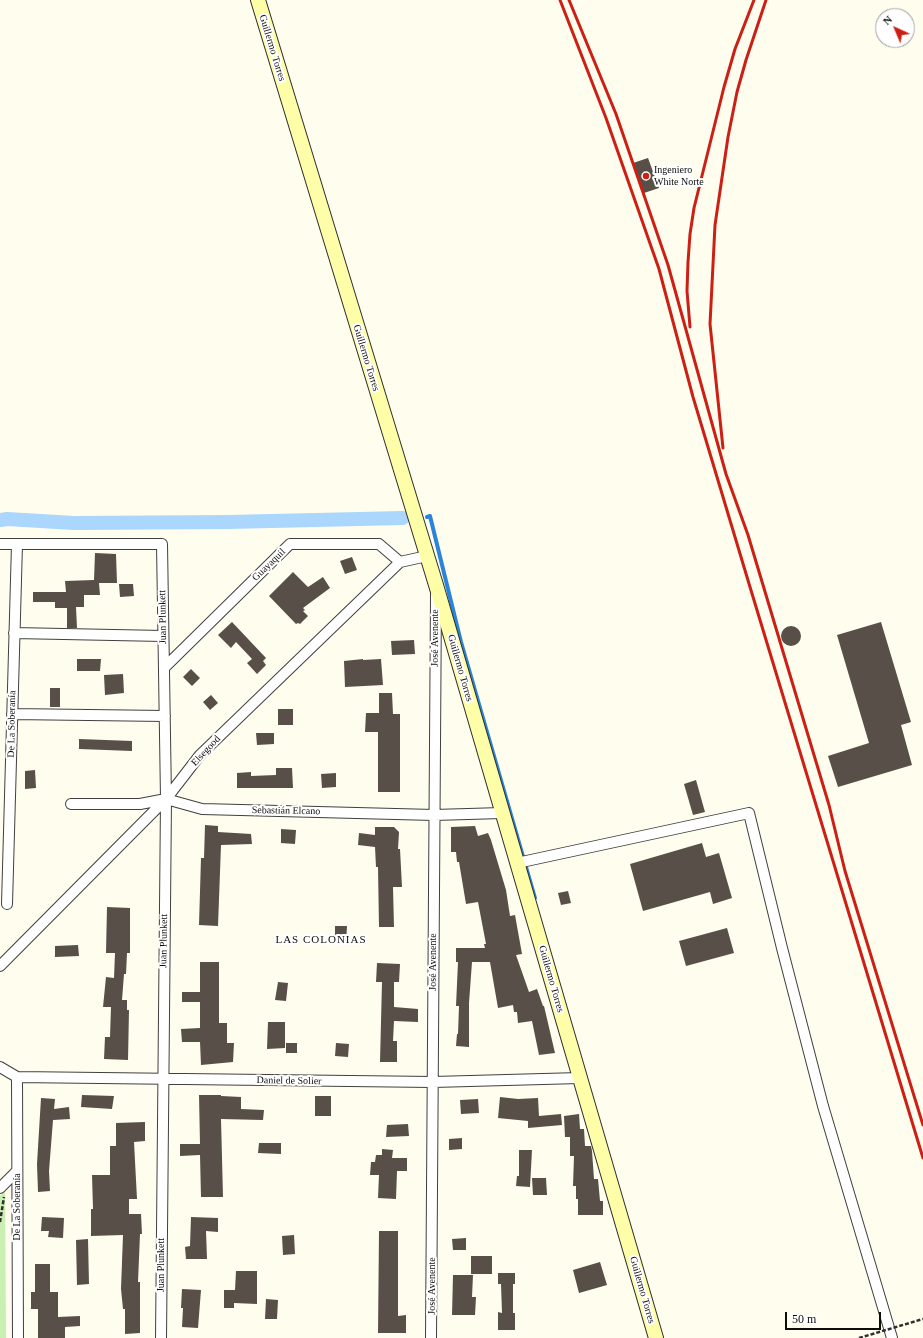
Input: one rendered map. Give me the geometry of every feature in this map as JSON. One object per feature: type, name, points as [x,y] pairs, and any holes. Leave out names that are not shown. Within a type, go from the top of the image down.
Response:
[{"type":"main road","name":"Guillermo Torres","points":[[258,0],[436,586],[656,1338]]},
{"type":"street","points":[[0,544],[17,544]]},
{"type":"street","name":"Juan Plunkett","points":[[17,544],[162,544],[166,799],[162,1080],[161,1338]]},
{"type":"street","name":"De La Soberanía","points":[[7,904],[17,544]]},
{"type":"street","name":"Guayaquil","points":[[164,668],[290,544],[379,544],[400,562]]},
{"type":"street","points":[[400,562],[427,556]]},
{"type":"street","name":"Elsegood","points":[[0,966],[166,799],[200,755],[400,562]]},
{"type":"street","name":"José Avenente","points":[[431,1338],[436,586]]},
{"type":"street","points":[[14,633],[163,636]]},
{"type":"street","points":[[12,714],[165,716]]},
{"type":"street","name":"Sebastián Elcano","points":[[72,804],[140,804],[166,799],[202,809],[434,815],[502,813]]},
{"type":"street","points":[[517,863],[749,813],[823,1106],[892,1338]]},
{"type":"street","name":"Daniel de Solier","points":[[0,1067],[17,1077],[162,1080],[433,1082],[580,1078]]},
{"type":"street","name":"De La Soberanía","points":[[17,1077],[18,1338]]},
{"type":"street","points":[[3,1189],[17,1171]]},
{"type":"path","points":[[0,1222],[3,1189]]},
{"type":"path","points":[[859,1338],[923,1319]]},
{"type":"green space","points":[[5,1190],[6,1338],[0,1338],[0,1196]]},
{"type":"building","name":"Ingeniero White Norte","points":[[648,158],[659,188],[644,193],[633,163]]},
{"type":"building","points":[[95,553],[116,554],[117,583],[99,583],[100,595],[84,595],[84,607],[76,607],[77,628],[67,628],[67,608],[55,608],[55,602],[33,602],[33,592],[66,592],[65,581],[94,580]]},
{"type":"building","points":[[352,557],[357,570],[345,574],[340,561]]},
{"type":"building","points":[[293,572],[308,587],[323,577],[330,588],[303,608],[305,610],[303,611],[308,616],[300,624],[296,624],[269,596]]},
{"type":"building","points":[[119,584],[133,584],[134,596],[120,597]]},
{"type":"building","points":[[232,622],[266,658],[263,661],[266,665],[257,674],[247,663],[252,659],[236,642],[231,648],[218,635]]},
{"type":"building","points":[[881,622],[911,722],[901,725],[912,765],[838,787],[828,756],[869,743],[837,635]]},
{"type":"building","points":[[791,626],[798,629],[801,636],[798,643],[791,646],[784,643],[781,636],[784,629]]},
{"type":"building","points":[[414,640],[415,654],[392,655],[391,641]]},
{"type":"building","points":[[77,659],[101,659],[100,671],[77,671]]},
{"type":"building","points":[[381,659],[383,685],[345,687],[344,661]]},
{"type":"building","points":[[191,669],[200,678],[192,686],[183,677]]},
{"type":"building","points":[[123,674],[124,693],[105,695],[104,675]]},
{"type":"building","points":[[50,688],[60,688],[60,707],[50,707]]},
{"type":"building","points":[[379,693],[392,693],[393,714],[400,714],[400,792],[378,792],[378,732],[365,732],[366,713],[379,713]]},
{"type":"building","points":[[211,695],[218,703],[210,710],[203,702]]},
{"type":"building","points":[[278,709],[293,709],[293,725],[278,725]]},
{"type":"building","points":[[256,733],[274,733],[274,744],[257,745]]},
{"type":"building","points":[[79,739],[132,741],[132,751],[79,749]]},
{"type":"building","points":[[276,768],[292,768],[293,788],[237,788],[237,773],[251,772],[251,776],[276,775]]},
{"type":"building","points":[[35,770],[36,788],[25,789],[25,771]]},
{"type":"building","points":[[336,773],[336,787],[322,788],[321,774]]},
{"type":"building","points":[[696,780],[705,812],[693,815],[684,784]]},
{"type":"building","points":[[205,825],[218,826],[218,832],[251,834],[252,844],[221,845],[218,926],[199,925],[201,858],[204,858]]},
{"type":"building","points":[[475,826],[478,836],[488,833],[491,840],[506,890],[510,916],[515,915],[522,954],[516,955],[529,992],[537,989],[544,1006],[555,1053],[539,1055],[532,1021],[518,1023],[517,1012],[514,1012],[513,1005],[498,1008],[490,962],[472,962],[469,1003],[469,1047],[456,1046],[459,1006],[456,1006],[458,962],[456,962],[456,948],[485,948],[484,944],[486,944],[478,902],[466,904],[459,862],[457,862],[456,852],[451,852],[451,827]]},
{"type":"building","points":[[375,827],[394,827],[399,832],[398,849],[400,849],[402,887],[393,887],[394,927],[379,927],[378,867],[376,867],[375,847],[358,845],[359,833],[375,835]]},
{"type":"building","points":[[281,829],[296,830],[295,844],[281,843]]},
{"type":"building","points":[[702,843],[706,857],[719,853],[732,898],[713,904],[710,892],[643,911],[630,864]]},
{"type":"building","points":[[568,891],[571,903],[561,905],[558,893]]},
{"type":"building","points":[[107,907],[130,908],[130,953],[127,953],[126,974],[124,974],[122,1000],[127,1000],[127,1010],[129,1010],[128,1060],[104,1059],[105,1037],[110,1037],[111,1007],[103,1007],[106,977],[114,978],[115,953],[106,953]]},
{"type":"building","points":[[335,926],[347,926],[346,944],[335,943]]},
{"type":"building","points":[[727,928],[734,953],[686,966],[679,941]]},
{"type":"building","points":[[78,945],[79,956],[55,957],[55,946]]},
{"type":"building","points":[[200,962],[219,962],[219,1023],[227,1023],[227,1043],[234,1043],[233,1062],[201,1065],[200,1042],[182,1042],[181,1029],[200,1028],[200,1002],[182,1002],[182,992],[200,992]]},
{"type":"building","points":[[377,963],[400,964],[399,982],[394,982],[394,1007],[418,1009],[418,1022],[394,1021],[393,1041],[397,1041],[397,1062],[380,1062],[382,982],[376,982]]},
{"type":"building","points":[[278,982],[288,983],[286,1001],[275,1000]]},
{"type":"building","points":[[268,1022],[285,1022],[285,1048],[267,1049]]},
{"type":"building","points":[[286,1043],[297,1043],[297,1053],[286,1053]]},
{"type":"building","points":[[336,1043],[349,1044],[348,1057],[335,1056]]},
{"type":"building","points":[[82,1095],[114,1096],[112,1109],[81,1107]]},
{"type":"building","points":[[199,1095],[241,1097],[241,1109],[264,1110],[263,1120],[221,1119],[223,1197],[201,1197],[200,1155],[180,1156],[180,1144],[200,1144]]},
{"type":"building","points":[[315,1096],[331,1096],[331,1116],[315,1116]]},
{"type":"building","points":[[500,1097],[518,1099],[538,1098],[539,1116],[561,1114],[562,1125],[528,1128],[528,1121],[498,1118]]},
{"type":"building","points":[[41,1098],[55,1099],[54,1109],[69,1107],[70,1119],[53,1120],[49,1171],[50,1191],[38,1192],[37,1164]]},
{"type":"building","points":[[478,1099],[479,1113],[461,1114],[460,1100]]},
{"type":"building","points":[[579,1114],[580,1129],[584,1129],[585,1146],[591,1146],[594,1179],[598,1179],[600,1201],[603,1201],[603,1215],[578,1215],[576,1186],[573,1186],[574,1156],[570,1156],[570,1137],[565,1137],[564,1116]]},
{"type":"building","points":[[145,1122],[145,1141],[134,1142],[137,1199],[129,1199],[129,1214],[141,1214],[142,1234],[140,1234],[138,1282],[140,1282],[140,1333],[125,1334],[125,1309],[123,1309],[121,1289],[123,1235],[91,1236],[91,1209],[93,1209],[92,1175],[110,1175],[110,1146],[116,1146],[116,1123]]},
{"type":"building","points":[[408,1124],[409,1136],[386,1137],[387,1125]]},
{"type":"building","points":[[462,1138],[462,1149],[449,1150],[449,1139]]},
{"type":"building","points":[[259,1143],[281,1143],[281,1154],[258,1153]]},
{"type":"building","points":[[382,1149],[393,1150],[392,1158],[407,1158],[407,1171],[397,1171],[396,1199],[378,1198],[379,1175],[370,1175],[371,1162],[375,1162],[376,1155],[382,1155]]},
{"type":"building","points":[[519,1150],[532,1150],[530,1187],[516,1186],[517,1176],[519,1176]]},
{"type":"building","points":[[532,1178],[546,1178],[547,1195],[533,1195]]},
{"type":"building","points":[[42,1217],[64,1218],[63,1238],[48,1237],[49,1231],[41,1231]]},
{"type":"building","points":[[191,1217],[218,1218],[218,1232],[206,1231],[207,1259],[186,1259],[185,1247],[190,1246]]},
{"type":"building","points":[[379,1231],[398,1231],[398,1316],[406,1315],[406,1333],[378,1333]]},
{"type":"building","points":[[294,1235],[295,1254],[283,1255],[282,1236]]},
{"type":"building","points":[[466,1238],[466,1250],[453,1250],[452,1239]]},
{"type":"building","points":[[88,1239],[89,1284],[77,1285],[76,1240]]},
{"type":"building","points":[[471,1256],[492,1256],[492,1274],[471,1274]]},
{"type":"building","points":[[600,1262],[607,1285],[579,1293],[573,1270]]},
{"type":"building","points":[[35,1264],[50,1264],[50,1292],[58,1292],[58,1317],[80,1316],[80,1326],[65,1327],[65,1338],[38,1338],[38,1309],[31,1309],[31,1292],[35,1292]]},
{"type":"building","points":[[236,1271],[257,1271],[257,1304],[234,1303],[234,1308],[224,1308],[224,1290],[235,1290]]},
{"type":"building","points":[[498,1273],[515,1273],[515,1284],[513,1284],[513,1313],[515,1313],[515,1330],[498,1330],[498,1312],[502,1313],[501,1284],[498,1284]]},
{"type":"building","points":[[453,1275],[473,1275],[472,1297],[476,1297],[475,1315],[452,1315]]},
{"type":"building","points":[[182,1289],[201,1290],[198,1328],[182,1327]]},
{"type":"building","points":[[266,1299],[278,1300],[277,1319],[265,1319]]},
{"type":"waterway","points":[[427,517],[430,516],[461,642],[535,898]]},
{"type":"waterway","points":[[0,520],[7,519],[74,523],[228,522],[403,518]]},
{"type":"railway","points":[[560,0],[606,118],[659,269],[693,397],[923,1158]]},
{"type":"railway","points":[[569,0],[616,114],[668,265],[726,474],[748,535],[829,805],[845,871],[923,1125]]},
{"type":"railway","points":[[690,327],[687,291],[690,234],[694,208],[724,87],[735,49],[754,0]]},
{"type":"railway","points":[[723,448],[710,324],[715,225],[728,137],[737,92],[766,0]]},
{"type":"place","name":"Ingeniero White Norte","points":[[646,176]]},
{"type":"district","name":"LAS COLONIAS","points":[[321,940]]}]
